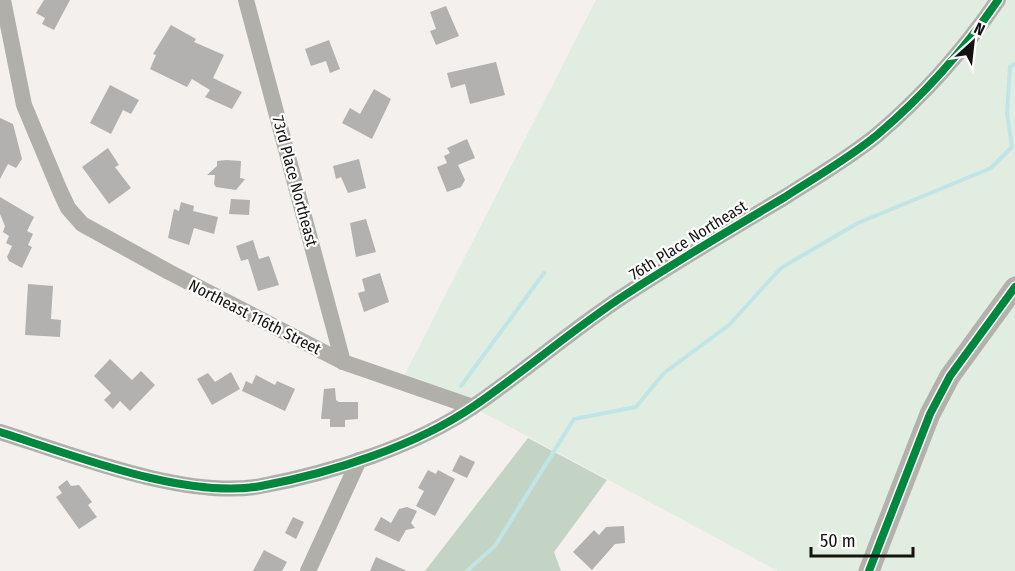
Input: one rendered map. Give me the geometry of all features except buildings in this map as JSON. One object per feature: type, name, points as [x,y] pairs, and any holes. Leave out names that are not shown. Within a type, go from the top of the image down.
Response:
[{"type":"main road","points":[[869,571],[930,414],[950,376],[1015,287]]},
{"type":"street","name":"Northeast 116th Street","points":[[3,0],[24,105],[68,208],[81,224],[168,272],[343,362],[473,407]]},
{"type":"street","name":"73rd Place Northeast","points":[[246,0],[343,362]]},
{"type":"street","name":"76th Place Northeast","points":[[0,432],[110,466],[193,487],[225,489],[261,486],[359,460],[439,427],[473,407],[623,296],[820,175],[875,136],[931,84],[975,34],[998,0]]},
{"type":"street","points":[[308,571],[359,460]]},
{"type":"green space","points":[[596,0],[1015,0],[1015,571],[778,571],[473,407],[401,382]]},
{"type":"green space","points":[[528,438],[607,480],[554,552],[561,571],[425,571]]},
{"type":"waterway","points":[[467,571],[495,546],[574,419],[636,407],[664,373],[729,325],[781,268],[858,223],[991,168],[1012,147],[1007,113],[1010,67],[1015,64]]},
{"type":"waterway","points":[[461,386],[544,273]]},
{"type":"cycle path","points":[[0,432],[130,473],[199,487],[232,489],[261,486],[316,474],[372,456],[426,434],[474,406],[625,295],[785,197],[877,135],[942,72],[998,0]]},
{"type":"cycle path","points":[[869,571],[930,414],[950,376],[1015,287]]}]
